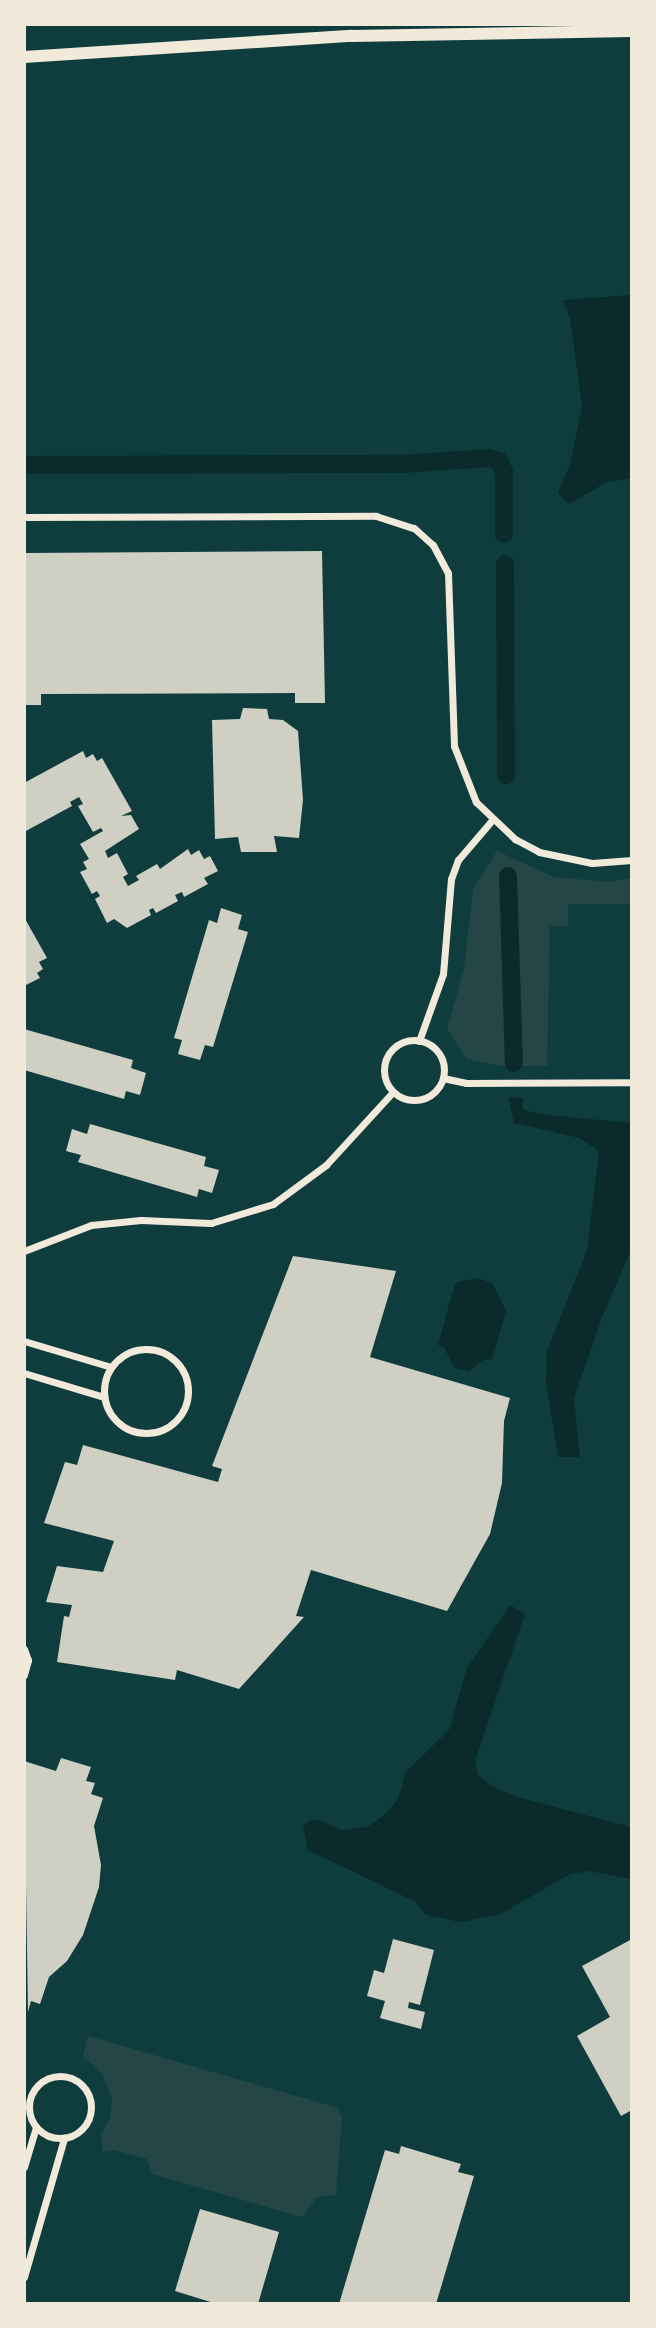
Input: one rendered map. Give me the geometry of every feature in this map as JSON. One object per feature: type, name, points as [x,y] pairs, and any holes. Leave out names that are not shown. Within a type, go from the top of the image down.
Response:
[{"type":"street","points":[[24,57],[351,36],[515,29],[632,31]]},
{"type":"street","points":[[24,517],[376,516],[403,523],[424,536],[443,562],[450,585],[456,758],[470,792],[492,820],[539,852],[564,860],[632,860]]},
{"type":"street","points":[[419,1041],[443,974],[451,879],[458,860],[492,820]]},
{"type":"street","points":[[419,1041],[436,1050],[443,1078],[422,1099],[412,1100],[393,1092],[384,1075],[387,1056],[401,1043],[419,1041]]},
{"type":"street","points":[[443,1078],[466,1083],[632,1083]]},
{"type":"street","points":[[24,1251],[91,1226],[141,1220],[211,1223],[273,1204],[326,1165],[393,1092]]},
{"type":"street","points":[[24,1341],[111,1367]]},
{"type":"street","points":[[156,1350],[168,1354],[185,1374],[187,1400],[174,1422],[151,1433],[125,1428],[108,1409],[104,1397],[111,1367],[131,1351],[156,1350]]},
{"type":"street","points":[[24,1373],[104,1397]]},
{"type":"street","points":[[24,1649],[28,1660],[24,1675]]},
{"type":"street","points":[[24,2167],[36,2127],[29,2109],[33,2091],[48,2079],[67,2077],[85,2088],[91,2108],[83,2128],[64,2138],[24,2277]]},
{"type":"street","points":[[36,2127],[64,2138]]},
{"type":"shaded area","points":[[631,295],[631,478],[607,482],[569,504],[558,493],[570,464],[582,407],[570,318],[563,300]]},
{"type":"shaded area","points":[[497,851],[554,877],[608,882],[631,878],[631,904],[568,904],[568,926],[550,926],[547,1066],[503,1066],[467,1059],[447,1029],[464,969],[473,890]]},
{"type":"shaded area","points":[[508,1097],[523,1098],[523,1109],[538,1114],[631,1123],[631,1250],[602,1317],[574,1398],[580,1457],[558,1457],[546,1382],[547,1351],[587,1250],[599,1151],[579,1138],[514,1123]]},
{"type":"shaded area","points":[[477,1278],[492,1283],[506,1311],[492,1360],[485,1359],[469,1371],[454,1368],[444,1347],[438,1345],[455,1283]]},
{"type":"shaded area","points":[[510,1605],[525,1614],[475,1761],[478,1775],[495,1788],[525,1799],[631,1827],[631,1879],[589,1871],[570,1874],[499,1915],[460,1922],[426,1915],[414,1901],[308,1850],[303,1826],[310,1820],[320,1820],[341,1830],[368,1827],[384,1815],[398,1799],[406,1772],[449,1730],[467,1668]]},
{"type":"shaded area","points":[[88,2036],[338,2108],[342,2118],[336,2195],[317,2197],[302,2217],[152,2174],[147,2159],[114,2150],[103,2152],[101,2135],[110,2118],[112,2098],[102,2074],[83,2056]]},
{"type":"building","points":[[322,551],[325,703],[295,703],[295,693],[41,694],[41,705],[24,705],[24,553]]},
{"type":"building","points":[[243,708],[267,709],[269,719],[283,720],[298,731],[303,800],[299,838],[274,836],[277,852],[241,852],[238,837],[215,839],[212,720],[240,719]]},
{"type":"building","points":[[83,751],[86,758],[93,754],[97,761],[102,758],[132,811],[121,816],[131,815],[139,829],[105,851],[108,858],[117,853],[128,874],[123,877],[128,886],[139,880],[136,876],[157,864],[160,869],[188,849],[191,855],[199,850],[204,859],[210,856],[218,871],[204,878],[208,884],[184,897],[182,892],[175,895],[178,901],[156,913],[153,908],[149,910],[151,915],[127,928],[114,919],[107,923],[95,899],[100,896],[97,891],[92,894],[80,872],[87,869],[83,862],[89,859],[80,844],[103,831],[101,828],[93,832],[78,806],[83,804],[79,797],[70,802],[72,806],[24,832],[24,783]]},
{"type":"building","points":[[221,908],[242,915],[238,929],[248,932],[213,1047],[205,1045],[200,1060],[178,1054],[182,1040],[174,1038],[209,920],[217,923]]},
{"type":"building","points":[[24,917],[47,958],[39,962],[43,969],[37,973],[40,978],[24,986]]},
{"type":"building","points":[[24,1029],[133,1060],[131,1068],[146,1073],[140,1095],[126,1091],[124,1099],[24,1070]]},
{"type":"building","points":[[90,1124],[206,1157],[204,1166],[219,1170],[212,1193],[199,1189],[197,1197],[78,1162],[81,1155],[66,1151],[72,1129],[87,1134]]},
{"type":"building","points":[[293,1256],[396,1271],[370,1357],[510,1398],[504,1421],[502,1483],[490,1534],[447,1611],[311,1570],[296,1616],[304,1617],[239,1689],[177,1670],[175,1680],[57,1662],[64,1616],[69,1617],[72,1605],[46,1602],[57,1566],[103,1572],[114,1541],[44,1523],[65,1462],[77,1465],[83,1445],[218,1482],[222,1469],[212,1466]]},
{"type":"building","points":[[61,1758],[91,1767],[86,1781],[95,1783],[91,1794],[103,1798],[94,1826],[101,1865],[99,1887],[83,1935],[67,1961],[49,1977],[40,2004],[31,2001],[28,2012],[24,1761],[56,1771]]},
{"type":"building","points":[[393,1939],[434,1950],[420,2005],[409,2002],[408,2008],[425,2012],[421,2029],[380,2018],[385,2001],[367,1996],[374,1970],[384,1973]]},
{"type":"building","points":[[632,1939],[632,2110],[621,2116],[577,2036],[610,2017],[582,1966]]},
{"type":"building","points":[[401,2146],[461,2164],[458,2172],[474,2176],[436,2304],[339,2304],[385,2150],[399,2154]]},
{"type":"building","points":[[200,2209],[279,2232],[258,2304],[217,2304],[175,2291]]},
{"type":"waterway","points":[[24,465],[402,464],[489,458],[499,461],[504,472],[504,534]]},
{"type":"waterway","points":[[505,564],[506,775]]},
{"type":"waterway","points":[[508,876],[514,1063]]}]
